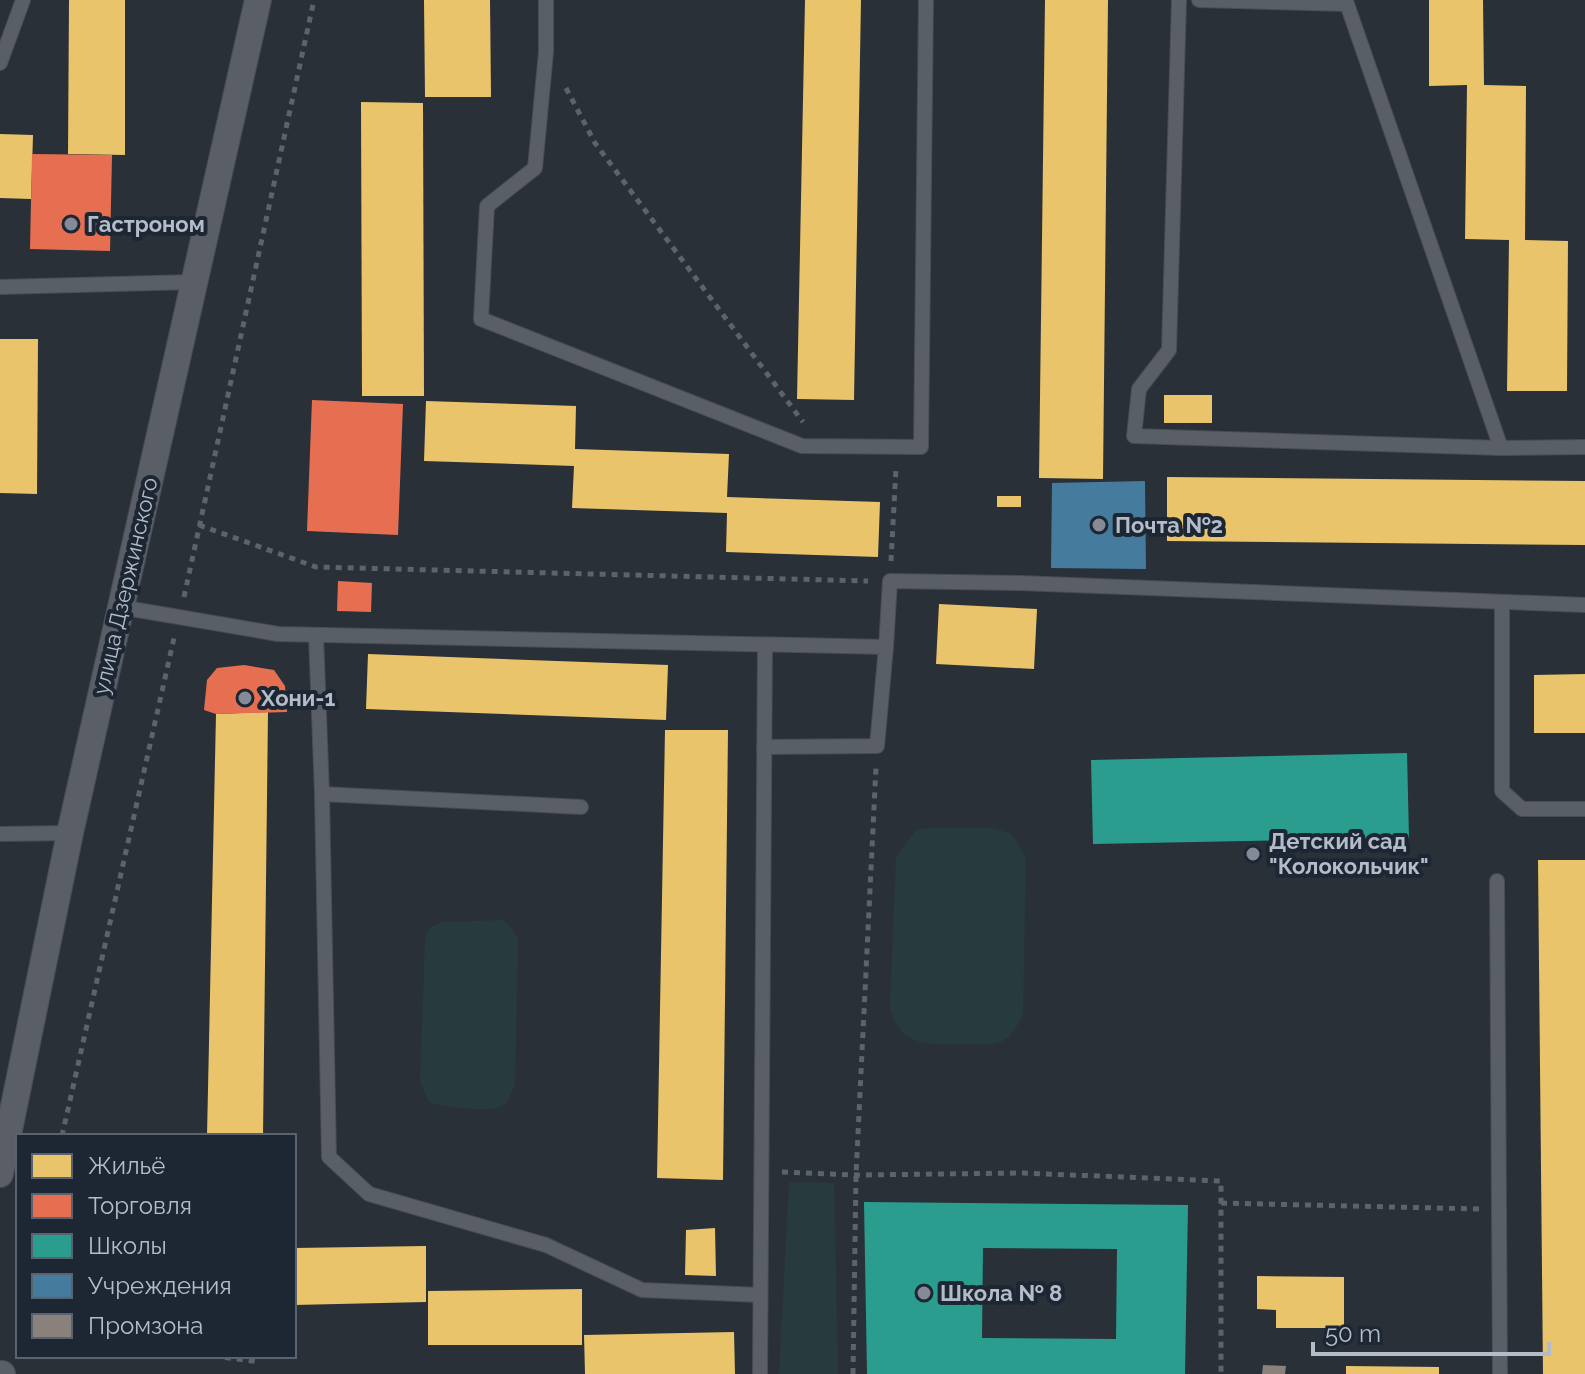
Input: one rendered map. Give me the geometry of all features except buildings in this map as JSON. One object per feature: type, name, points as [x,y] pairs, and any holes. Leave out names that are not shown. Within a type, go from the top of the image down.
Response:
[{"type":"street","name":"улица Дзержинского","points":[[0,1174],[70,833],[258,0]]},
{"type":"lane","points":[[0,63],[23,0]]},
{"type":"lane","points":[[546,0],[546,52],[535,168],[487,206],[481,319],[802,446],[897,447],[921,447],[926,0]]},
{"type":"lane","points":[[1179,0],[1169,350],[1139,389],[1134,436],[1501,448],[1585,447]]},
{"type":"lane","points":[[1199,0],[1347,4],[1501,448]]},
{"type":"lane","points":[[0,287],[193,282]]},
{"type":"lane","points":[[764,747],[877,746],[890,581],[1020,583],[1585,605]]},
{"type":"lane","points":[[1502,603],[1502,791],[1522,809],[1585,809]]},
{"type":"lane","points":[[120,607],[278,634],[886,647]]},
{"type":"lane","points":[[316,635],[329,1157],[369,1194],[546,1245],[642,1290],[760,1295]]},
{"type":"lane","points":[[760,1374],[765,646]]},
{"type":"lane","points":[[322,794],[581,807]]},
{"type":"lane","points":[[0,834],[70,833]]},
{"type":"lane","points":[[1497,881],[1500,1374]]},
{"type":"path","points":[[62,1134],[314,0]]},
{"type":"path","points":[[546,52],[595,143],[787,404],[824,446]]},
{"type":"path","points":[[199,525],[316,567],[890,581],[897,447]]},
{"type":"path","points":[[853,1374],[856,1175],[877,746]]},
{"type":"path","points":[[761,1171],[856,1175],[1023,1173],[1221,1181],[1221,1374]]},
{"type":"path","points":[[1221,1203],[1499,1209]]},
{"type":"path","points":[[229,1358],[260,1362]]},
{"type":"green space","points":[[991,828],[1010,833],[1026,856],[1023,1015],[1010,1035],[998,1043],[930,1044],[909,1037],[894,1020],[890,1007],[896,856],[917,829]]},
{"type":"green space","points":[[503,920],[518,938],[515,1083],[510,1096],[502,1106],[488,1109],[429,1102],[420,1081],[425,940],[429,928],[442,922]]},
{"type":"green space","points":[[789,1182],[834,1183],[838,1374],[779,1374]]},
{"type":"place","name":"Гастроном","points":[[71,224]]},
{"type":"place","name":"Почта №2","points":[[1099,525]]},
{"type":"place","name":"Хони-1","points":[[245,698]]},
{"type":"place","name":"Детский сад \"Колокольчик\"","points":[[1253,854]]},
{"type":"place","name":"Школа № 8","points":[[924,1293]]}]
